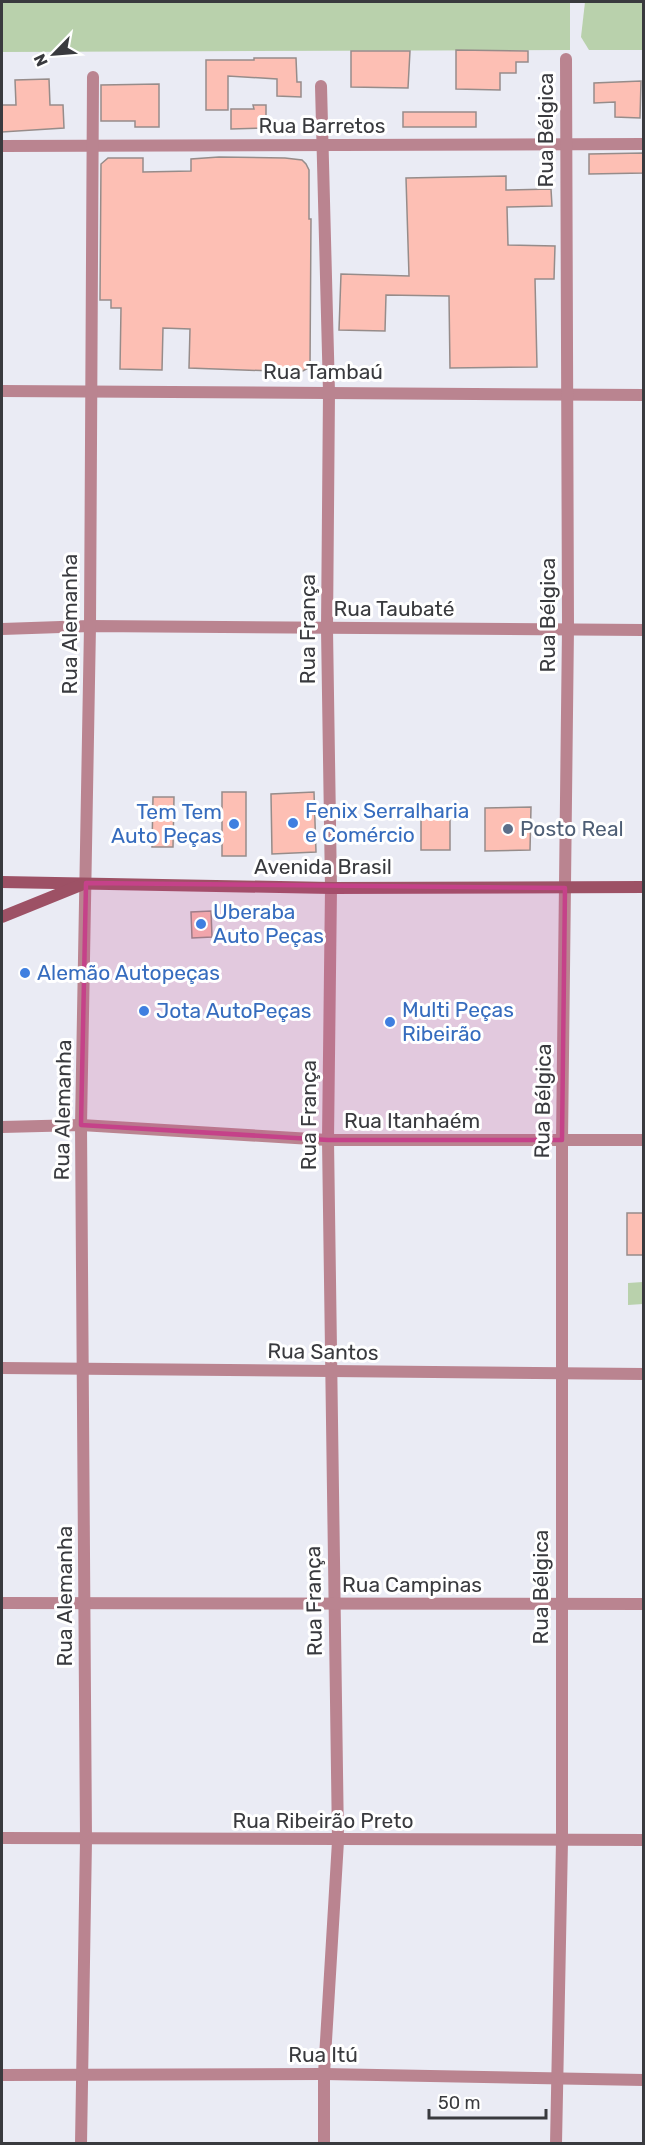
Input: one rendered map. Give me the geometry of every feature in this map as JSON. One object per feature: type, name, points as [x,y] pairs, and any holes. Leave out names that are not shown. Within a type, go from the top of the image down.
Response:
[{"type":"main road","name":"Avenida Brasil","points":[[2,882],[331,888],[644,887]]},
{"type":"main road","points":[[2,917],[86,883]]},
{"type":"street","name":"Rua Bélgica","points":[[556,2144],[562,1841],[560,1604],[562,1140],[568,628],[566,59]]},
{"type":"street","name":"Rua Alemanha","points":[[81,2144],[86,1840],[81,1125],[90,626],[93,77]]},
{"type":"street","name":"Rua França","points":[[321,86],[328,392],[327,629],[331,888],[328,1140],[338,1841],[324,2074],[324,2144]]},
{"type":"street","name":"Rua Barretos","points":[[2,146],[644,144]]},
{"type":"street","name":"Rua Tambaú","points":[[2,391],[644,395]]},
{"type":"street","name":"Rua Taubaté","points":[[2,629],[90,626],[644,630]]},
{"type":"street","name":"Rua Itanhaém","points":[[2,1127],[81,1125],[328,1140],[644,1140]]},
{"type":"street","name":"Rua Santos","points":[[2,1368],[644,1374]]},
{"type":"street","name":"Rua Campinas","points":[[2,1603],[644,1604]]},
{"type":"street","name":"Rua Ribeirão Preto","points":[[2,1838],[338,1841],[644,1840]]},
{"type":"street","name":"Rua Itú","points":[[2,2075],[82,2077],[324,2074],[644,2080]]},
{"type":"highlighted area","points":[[86,883],[565,888],[562,1140],[328,1140],[81,1125]]},
{"type":"green space","points":[[2,2],[570,2],[570,50],[2,52]]},
{"type":"green space","points":[[585,2],[643,2],[643,50],[589,50],[581,37]]},
{"type":"green space","points":[[643,1282],[643,1304],[628,1305],[628,1283]]},
{"type":"building","points":[[456,50],[528,51],[528,62],[516,62],[516,73],[500,73],[500,90],[456,89]]},
{"type":"building","points":[[351,51],[410,51],[408,88],[351,87]]},
{"type":"building","points":[[254,58],[296,58],[297,82],[301,82],[301,97],[277,96],[277,79],[228,76],[228,110],[206,110],[206,60],[254,60]]},
{"type":"building","points":[[49,79],[50,105],[63,105],[64,128],[2,132],[2,105],[16,105],[15,80]]},
{"type":"building","points":[[641,81],[640,118],[615,117],[615,102],[594,103],[594,83]]},
{"type":"building","points":[[159,84],[159,127],[135,127],[135,121],[101,121],[101,85]]},
{"type":"building","points":[[253,105],[266,105],[266,128],[231,129],[231,109],[254,109]]},
{"type":"building","points":[[403,112],[476,112],[476,127],[403,127]]},
{"type":"building","points":[[644,153],[644,173],[589,174],[589,154]]},
{"type":"building","points":[[219,157],[302,160],[309,170],[310,367],[301,372],[189,368],[190,329],[163,328],[162,370],[120,369],[121,308],[111,308],[111,300],[100,300],[101,164],[108,158],[143,158],[143,172],[191,171],[191,159]]},
{"type":"building","points":[[506,176],[506,190],[551,189],[552,206],[507,207],[508,245],[555,246],[554,279],[535,279],[537,367],[450,368],[449,296],[386,295],[385,331],[339,330],[341,274],[409,276],[406,178]]},
{"type":"building","name":"Tem Tem Auto Peças","points":[[222,792],[246,792],[246,856],[222,856]]},
{"type":"building","name":"Fenix Serralharia e Comércio","points":[[314,792],[316,852],[272,854],[271,794]]},
{"type":"building","points":[[153,797],[174,797],[173,847],[152,847]]},
{"type":"building","name":"Posto Real","points":[[531,807],[530,850],[485,851],[485,808]]},
{"type":"building","points":[[421,809],[450,809],[450,850],[421,850]]},
{"type":"building","name":"Uberaba Auto Peças","points":[[211,911],[212,937],[192,938],[191,912]]},
{"type":"building","points":[[627,1213],[644,1213],[644,1255],[627,1255]]},
{"type":"place","name":"Fenix Serralharia e Comércio","points":[[293,823]]},
{"type":"place","name":"Tem Tem Auto Peças","points":[[234,824]]},
{"type":"place","name":"Posto Real","points":[[508,829]]},
{"type":"place","name":"Uberaba Auto Peças","points":[[201,924]]},
{"type":"place","name":"Alemão Autopeças","points":[[25,973]]},
{"type":"place","name":"Jota AutoPeças","points":[[144,1011]]},
{"type":"place","name":"Multi Peças Ribeirão","points":[[390,1022]]}]
